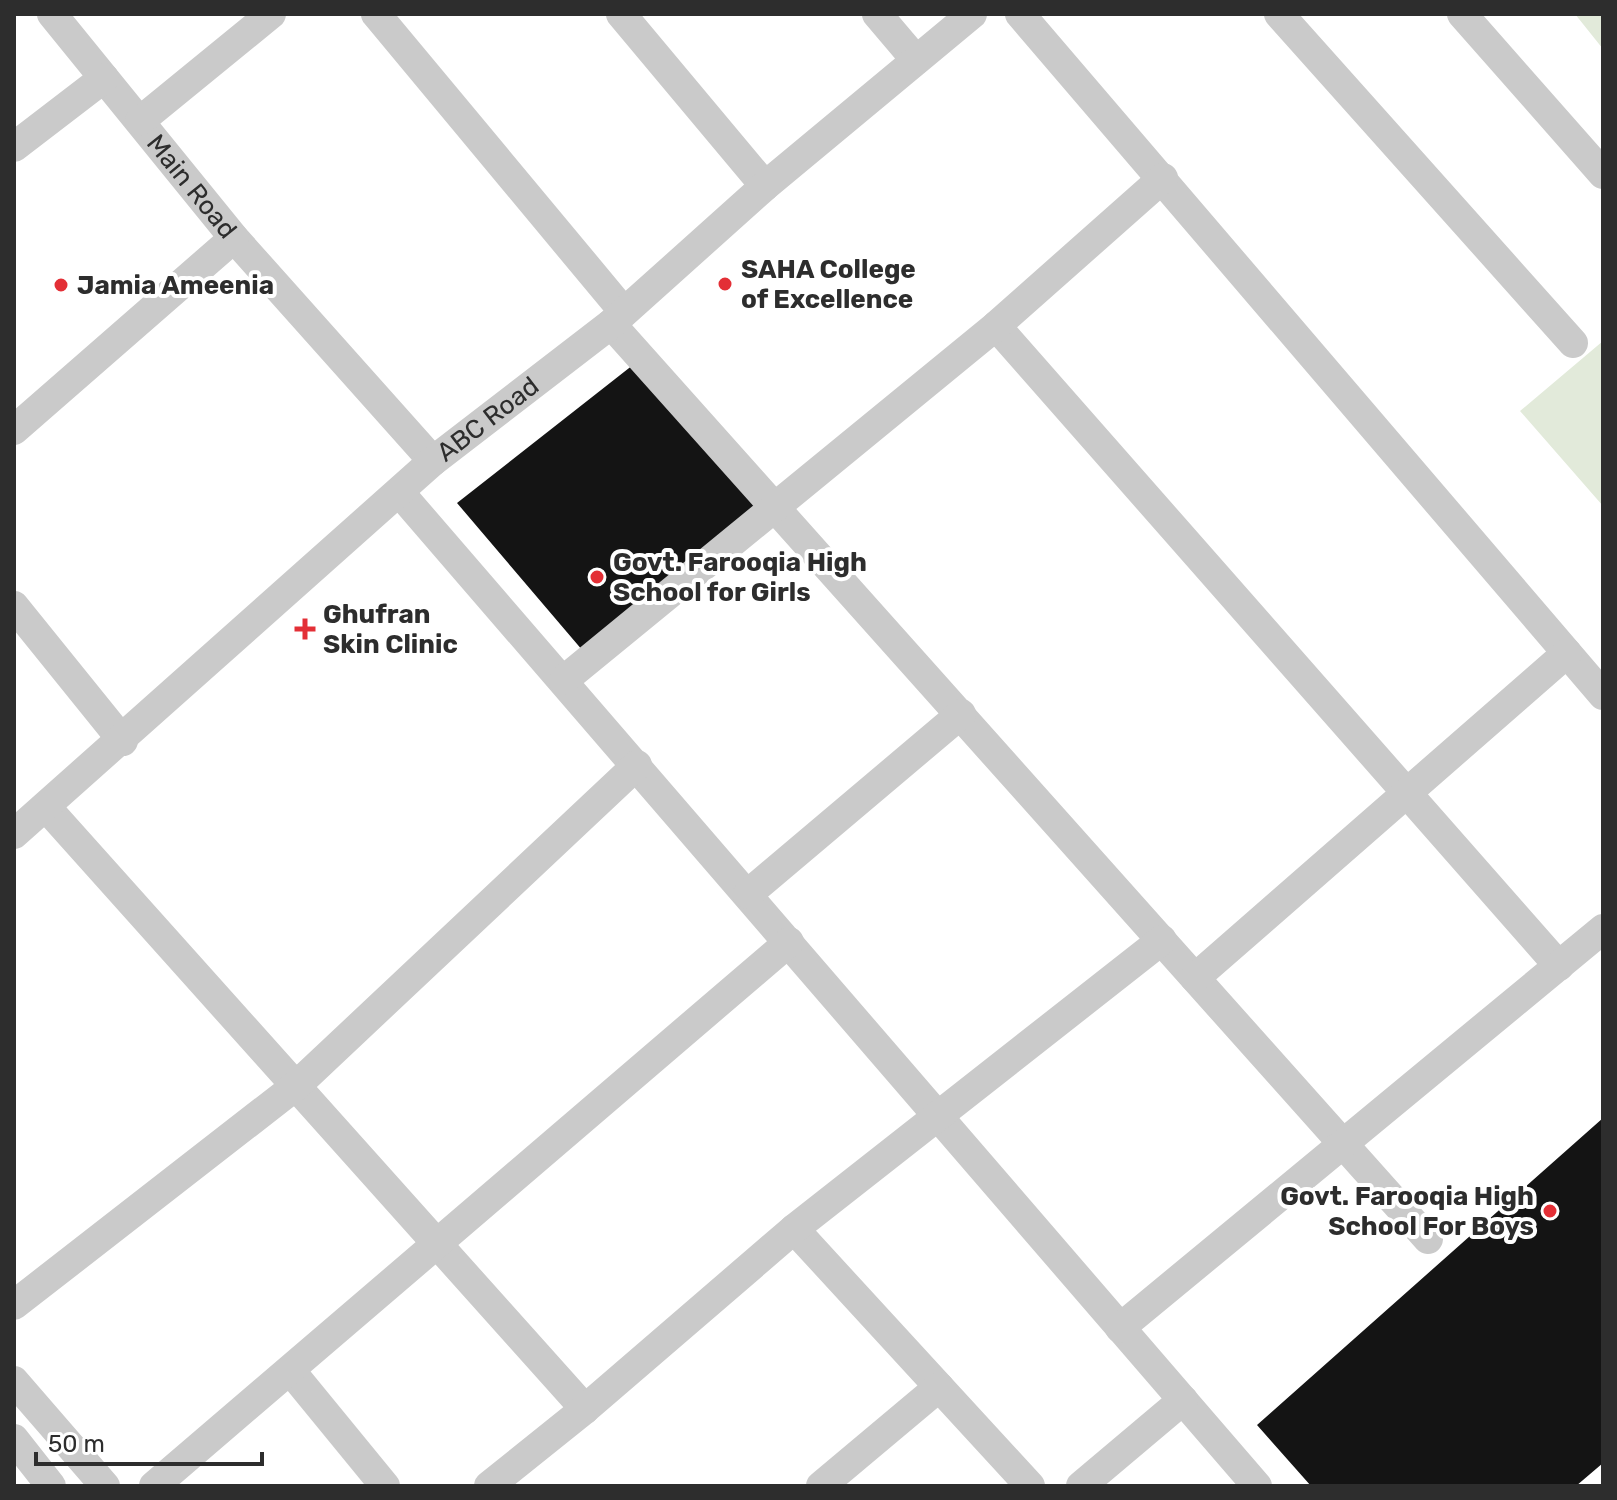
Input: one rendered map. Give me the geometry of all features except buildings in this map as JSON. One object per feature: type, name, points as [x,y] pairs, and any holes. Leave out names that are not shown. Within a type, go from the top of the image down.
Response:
[{"type":"street","name":"Main Road","points":[[52,14],[234,238],[433,461]]},
{"type":"street","points":[[140,121],[271,14]]},
{"type":"street","points":[[376,14],[617,318],[776,506],[1428,1239]]},
{"type":"street","points":[[621,14],[765,186]]},
{"type":"street","points":[[877,14],[916,60]]},
{"type":"street","name":"ABC Road","points":[[14,834],[123,741],[433,461],[617,318],[765,186],[972,14]]},
{"type":"street","points":[[1020,14],[1603,695]]},
{"type":"street","points":[[1279,14],[1573,343]]},
{"type":"street","points":[[1462,14],[1603,174]]},
{"type":"street","points":[[14,147],[104,78]]},
{"type":"street","points":[[564,680],[996,326],[1163,178]]},
{"type":"street","points":[[14,430],[234,238]]},
{"type":"street","points":[[996,326],[1559,966]]},
{"type":"street","points":[[400,493],[1257,1486]]},
{"type":"street","points":[[14,606],[123,741]]},
{"type":"street","points":[[1195,978],[1567,653]]},
{"type":"street","points":[[748,894],[961,714]]},
{"type":"street","points":[[14,1305],[297,1085],[637,765]]},
{"type":"street","points":[[46,807],[585,1409]]},
{"type":"street","points":[[1120,1328],[1603,929]]},
{"type":"street","points":[[489,1486],[585,1409],[794,1229],[936,1114],[1162,940]]},
{"type":"street","points":[[154,1486],[789,942]]},
{"type":"street","points":[[794,1229],[1030,1486]]},
{"type":"street","points":[[290,1370],[385,1486]]},
{"type":"street","points":[[14,1381],[105,1486]]},
{"type":"street","points":[[821,1486],[939,1387]]},
{"type":"street","points":[[1081,1486],[1183,1400]]},
{"type":"street","points":[[16,1444],[51,1486]]},
{"type":"green space","points":[[1575,14],[1603,14],[1603,49]]},
{"type":"green space","points":[[1603,341],[1603,506],[1520,411]]},
{"type":"place","name":"SAHA College of Excellence","points":[[725,284]]},
{"type":"place","name":"Jamia Ameenia","points":[[61,285]]},
{"type":"place","name":"Govt. Farooqia High School for Girls","points":[[597,577]]},
{"type":"place","name":"Ghufran Skin Clinic","points":[[305,629]]},
{"type":"place","name":"Govt. Farooqia High School For Boys","points":[[1550,1211]]}]
